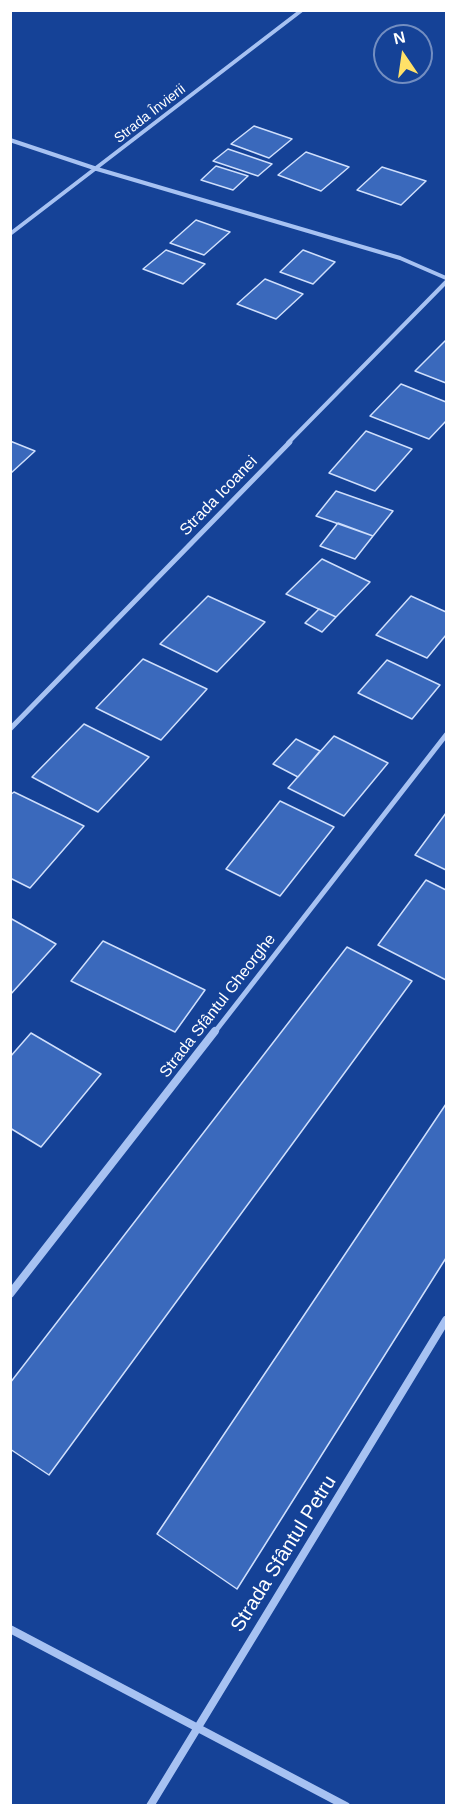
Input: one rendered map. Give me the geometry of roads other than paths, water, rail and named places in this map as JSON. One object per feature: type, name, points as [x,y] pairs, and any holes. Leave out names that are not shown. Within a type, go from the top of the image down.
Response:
[{"type":"street","name":"Strada Învierii","points":[[10,234],[302,10]]},
{"type":"street","points":[[10,140],[97,169],[400,258],[447,280]]},
{"type":"street","name":"Strada Icoanei","points":[[10,729],[447,280]]},
{"type":"street","name":"Strada Sfântul Gheorghe","points":[[10,1294],[447,735]]},
{"type":"street","name":"Strada Sfântul Petru","points":[[150,1806],[447,1320]]},
{"type":"street","points":[[10,1629],[346,1806]]}]
